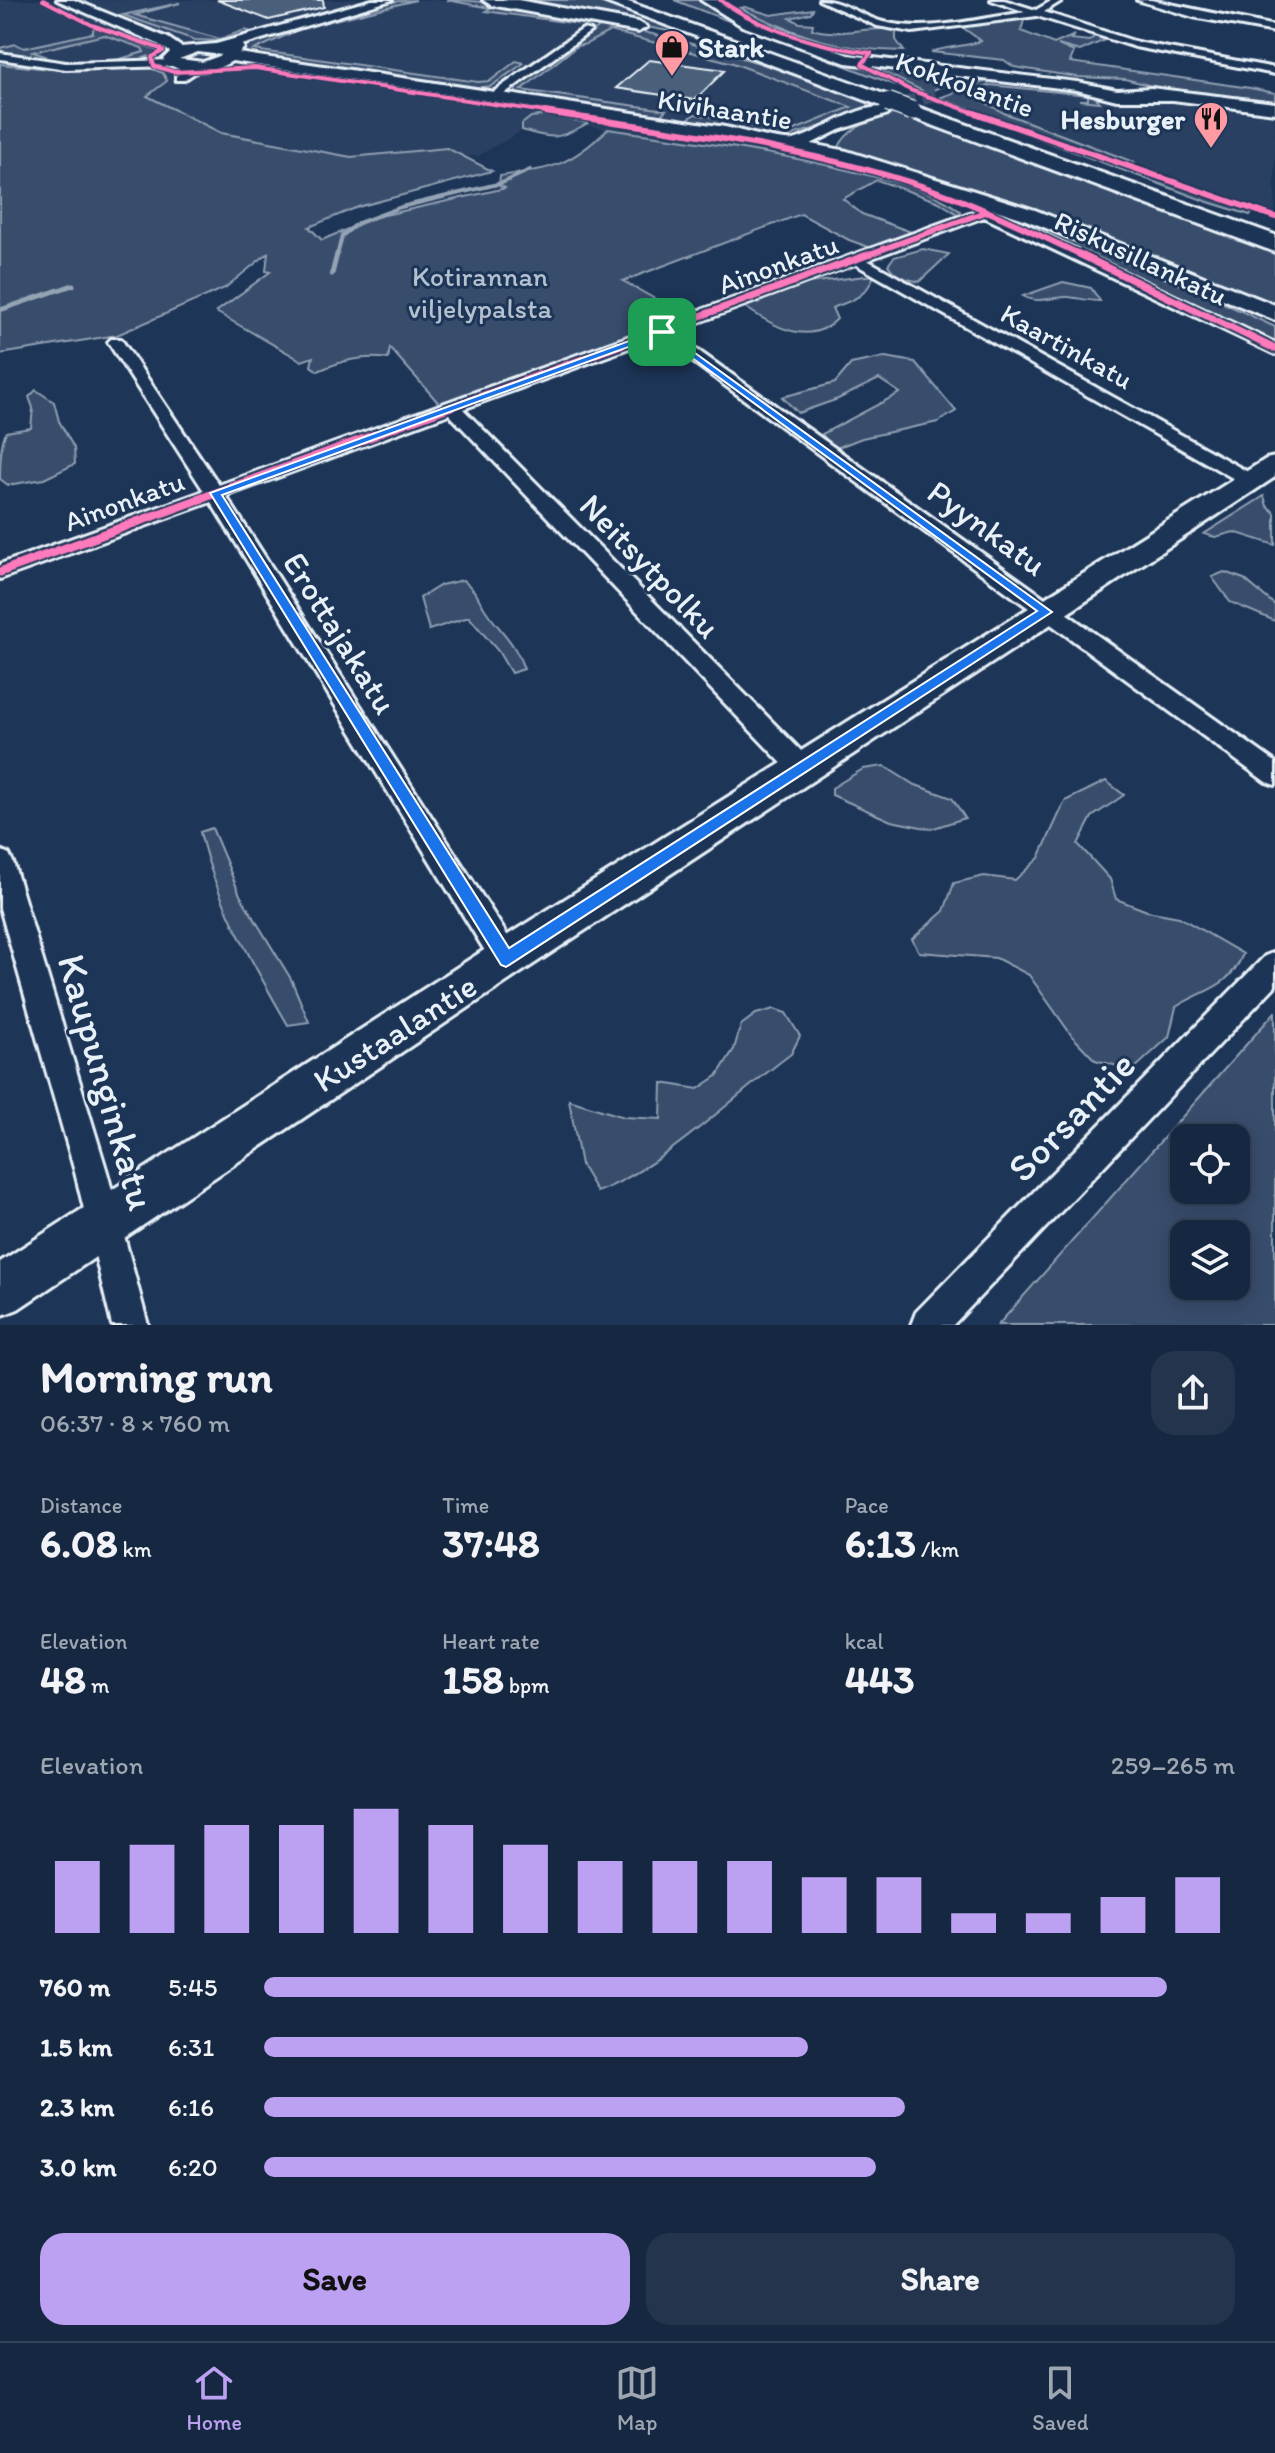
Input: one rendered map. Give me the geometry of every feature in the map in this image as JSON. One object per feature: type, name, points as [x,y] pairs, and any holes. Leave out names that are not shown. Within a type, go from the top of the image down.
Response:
[{"type":"highway","points":[[491,0],[611,21],[779,61]]},
{"type":"highway","name":"Kokkolantie","points":[[608,0],[1275,230]]},
{"type":"highway","name":"Kokkolantie","points":[[632,0],[756,42],[1275,244]]},
{"type":"highway","points":[[702,6],[753,36],[756,42]]},
{"type":"main road","name":"Kivihaantie","points":[[63,0],[163,41],[219,51],[259,63],[795,145],[876,164],[1028,214],[1209,286],[1275,316]]},
{"type":"main road","points":[[176,66],[261,35],[385,1],[399,0]]},
{"type":"main road","points":[[702,6],[829,53],[865,61],[1275,108]]},
{"type":"main road","name":"Kivihaantie","points":[[163,41],[176,66],[259,63]]},
{"type":"main road","points":[[206,65],[219,51]]},
{"type":"main road","points":[[795,145],[833,127],[966,83],[979,72]]},
{"type":"main road","name":"Kustaalantie","points":[[0,1291],[506,959],[1263,473]]},
{"type":"street","points":[[823,0],[880,24],[902,29],[1035,14],[1059,0]]},
{"type":"street","points":[[995,0],[1135,44],[1275,71]]},
{"type":"street","points":[[1141,0],[1275,29]]},
{"type":"street","points":[[1164,7],[1186,0]]},
{"type":"street","points":[[493,97],[586,31]]},
{"type":"street","points":[[0,56],[53,65],[176,66]]},
{"type":"street","name":"Ainonkatu","points":[[0,572],[985,212]]},
{"type":"street","name":"Riskusillankatu","points":[[985,212],[1275,349]]},
{"type":"street","name":"Kaartinkatu","points":[[857,260],[1263,473]]},
{"type":"street","name":"Pyynkatu","points":[[662,332],[1275,775]]},
{"type":"street","name":"Erottajakatu","points":[[116,342],[215,493],[506,959]]},
{"type":"street","name":"Neitsytpolku","points":[[452,408],[803,769]]},
{"type":"street","name":"Kaupunginkatu","points":[[0,862],[130,1325]]},
{"type":"street","name":"Sorsantie","points":[[929,1325],[1275,966]]},
{"type":"shaded area","points":[[0,0],[462,0],[602,25],[610,31],[733,63],[852,107],[795,130],[765,154],[609,130],[547,116],[478,156],[462,156],[447,148],[351,157],[221,133],[146,96],[160,88],[158,71],[150,68],[60,70],[0,64]]},
{"type":"shaded area","points":[[989,80],[1084,90],[1099,97],[1275,111],[1275,213],[948,96]]},
{"type":"green space","points":[[416,0],[302,28],[254,50],[478,82],[490,81],[516,61],[524,63],[491,86],[474,88],[237,56],[238,50],[253,42],[298,25],[376,5]]},
{"type":"green space","points":[[447,0],[523,7],[671,39],[779,69],[885,107],[783,138],[693,123],[688,119],[695,114],[795,130],[851,107],[733,63],[610,31],[577,46],[521,90],[666,110],[659,117],[528,98],[515,90],[520,84],[600,27],[486,11],[490,8]]},
{"type":"green space","points":[[500,0],[595,0],[701,37]]},
{"type":"green space","points":[[674,0],[701,0],[725,16],[777,39],[858,65],[903,88]]},
{"type":"green space","points":[[180,3],[135,15],[220,39],[245,30],[252,32],[224,41],[195,40],[123,15]]},
{"type":"green space","points":[[740,8],[771,15],[813,9],[811,13],[790,18],[813,24],[812,29],[823,31],[896,30],[896,40],[904,51],[860,48],[819,40]]},
{"type":"green space","points":[[1024,20],[1021,31],[1054,44],[1075,35],[1071,39],[1089,41],[1095,36],[1107,39],[1080,51],[1058,45],[1074,52],[1070,62],[1250,88],[1275,93],[1275,101],[1160,88],[1125,79],[1077,77],[1014,67],[1004,60],[931,52],[981,41],[962,27]]},
{"type":"green space","points":[[93,29],[159,51],[139,60],[115,64],[67,62],[113,61],[144,52],[142,48],[104,35],[33,52],[45,56],[42,59],[0,53],[0,48],[16,44],[24,48],[93,33]]},
{"type":"green space","name":"Kotirannan viljelypalsta","points":[[0,64],[60,70],[150,68],[163,73],[167,81],[147,96],[221,133],[351,157],[447,148],[492,171],[358,207],[309,227],[322,240],[376,217],[506,188],[499,186],[500,176],[559,164],[582,151],[608,129],[821,164],[908,185],[960,211],[959,215],[939,202],[877,180],[843,199],[862,214],[914,233],[871,248],[849,240],[801,214],[623,281],[689,318],[443,408],[390,348],[388,359],[352,360],[318,371],[311,366],[313,357],[302,361],[216,312],[270,272],[266,271],[268,253],[225,288],[117,335],[0,354]]},
{"type":"green space","points":[[866,64],[959,75],[962,77],[927,93]]},
{"type":"green space","points":[[253,66],[707,133],[816,154]]},
{"type":"green space","points":[[989,80],[1094,94],[1099,102],[1079,100],[1088,100],[1088,95],[989,85],[970,94],[1004,113],[1136,163],[1128,164],[939,98]]},
{"type":"green space","points":[[927,108],[1275,235],[1275,238],[922,110]]},
{"type":"green space","points":[[956,108],[982,114],[1253,212],[1250,215],[1208,202]]},
{"type":"green space","points":[[899,112],[1275,251],[1275,308],[1030,209],[838,149],[855,129]]},
{"type":"green space","points":[[547,115],[588,123],[556,136],[522,130],[522,124],[531,117]]},
{"type":"green space","points":[[829,157],[887,173],[954,194]]},
{"type":"green space","points":[[957,195],[1111,254],[1275,327],[1275,345]]},
{"type":"green space","points":[[923,249],[949,254],[919,282],[897,276],[888,265],[894,257]]},
{"type":"green space","points":[[874,275],[863,293],[832,308],[837,319],[826,328],[814,332],[790,331],[766,321],[745,307],[808,283]]},
{"type":"green space","points":[[1063,282],[1091,288],[1100,301],[1068,297],[1034,300],[1023,296]]},
{"type":"green space","points":[[885,357],[915,362],[956,411],[938,422],[862,438],[834,449],[822,434],[900,393],[879,379],[838,399],[798,413],[782,397],[835,383],[851,364]]},
{"type":"green space","points":[[36,390],[54,402],[59,421],[74,448],[75,464],[44,479],[8,485],[0,479],[4,437],[6,432],[31,428],[33,408],[29,397]]},
{"type":"green space","points":[[1264,496],[1267,506],[1275,513],[1275,545],[1234,532],[1215,537],[1204,534]]},
{"type":"green space","points":[[1224,572],[1244,579],[1275,605],[1275,621],[1230,602],[1212,577]]},
{"type":"green space","points":[[463,580],[473,589],[509,640],[524,669],[511,673],[498,651],[469,617],[429,630],[420,598],[441,585]]},
{"type":"green space","points":[[884,766],[913,784],[952,798],[965,818],[931,829],[891,821],[832,795],[832,788],[863,769]]},
{"type":"green space","points":[[1106,781],[1124,795],[1092,817],[1078,844],[1110,879],[1116,899],[1147,911],[1179,917],[1243,954],[1223,982],[1176,1007],[1169,1037],[1133,1070],[1095,1060],[1072,1036],[1029,975],[996,958],[919,952],[912,939],[944,911],[954,883],[984,876],[1015,880],[1039,858],[1065,801]]},
{"type":"green space","points":[[212,828],[240,895],[291,979],[309,1022],[288,1025],[237,932],[216,883],[200,832]]},
{"type":"green space","points":[[774,1009],[786,1013],[800,1036],[791,1054],[672,1149],[648,1166],[597,1192],[581,1165],[569,1100],[624,1117],[661,1119],[662,1083],[698,1089],[717,1076],[734,1049],[741,1025],[756,1014]]},
{"type":"green space","points":[[1275,1012],[1275,1325],[998,1325],[1170,1131],[1170,1204],[1250,1204],[1250,1124],[1176,1124]]},
{"type":"building","points":[[217,0],[323,0],[324,7],[269,20]]},
{"type":"building","name":"Stark","points":[[649,60],[725,70],[695,100],[616,88]]},
{"type":"waterway","points":[[337,256],[342,236],[358,223],[401,207],[502,183],[530,170]]},
{"type":"waterway","points":[[332,274],[337,254]]},
{"type":"waterway","points":[[0,310],[73,285]]},
{"type":"tunnel","points":[[882,111],[939,93]]},
{"type":"cycle path","points":[[43,0],[92,25],[161,49],[163,51],[152,57],[154,66],[174,72],[255,68],[747,142],[818,157],[950,196],[1119,272],[1275,349]]},
{"type":"cycle path","points":[[720,0],[752,20],[792,36],[871,53]]},
{"type":"cycle path","points":[[871,53],[862,64],[910,90],[1275,217]]},
{"type":"cycle path","points":[[0,572],[985,212]]},
{"type":"place","name":"Stark","points":[[672,78]]},
{"type":"place","name":"Hesburger","points":[[1211,150]]},
{"type":"route","points":[[662,332],[1046,612],[506,959],[215,493],[662,332]]}]
